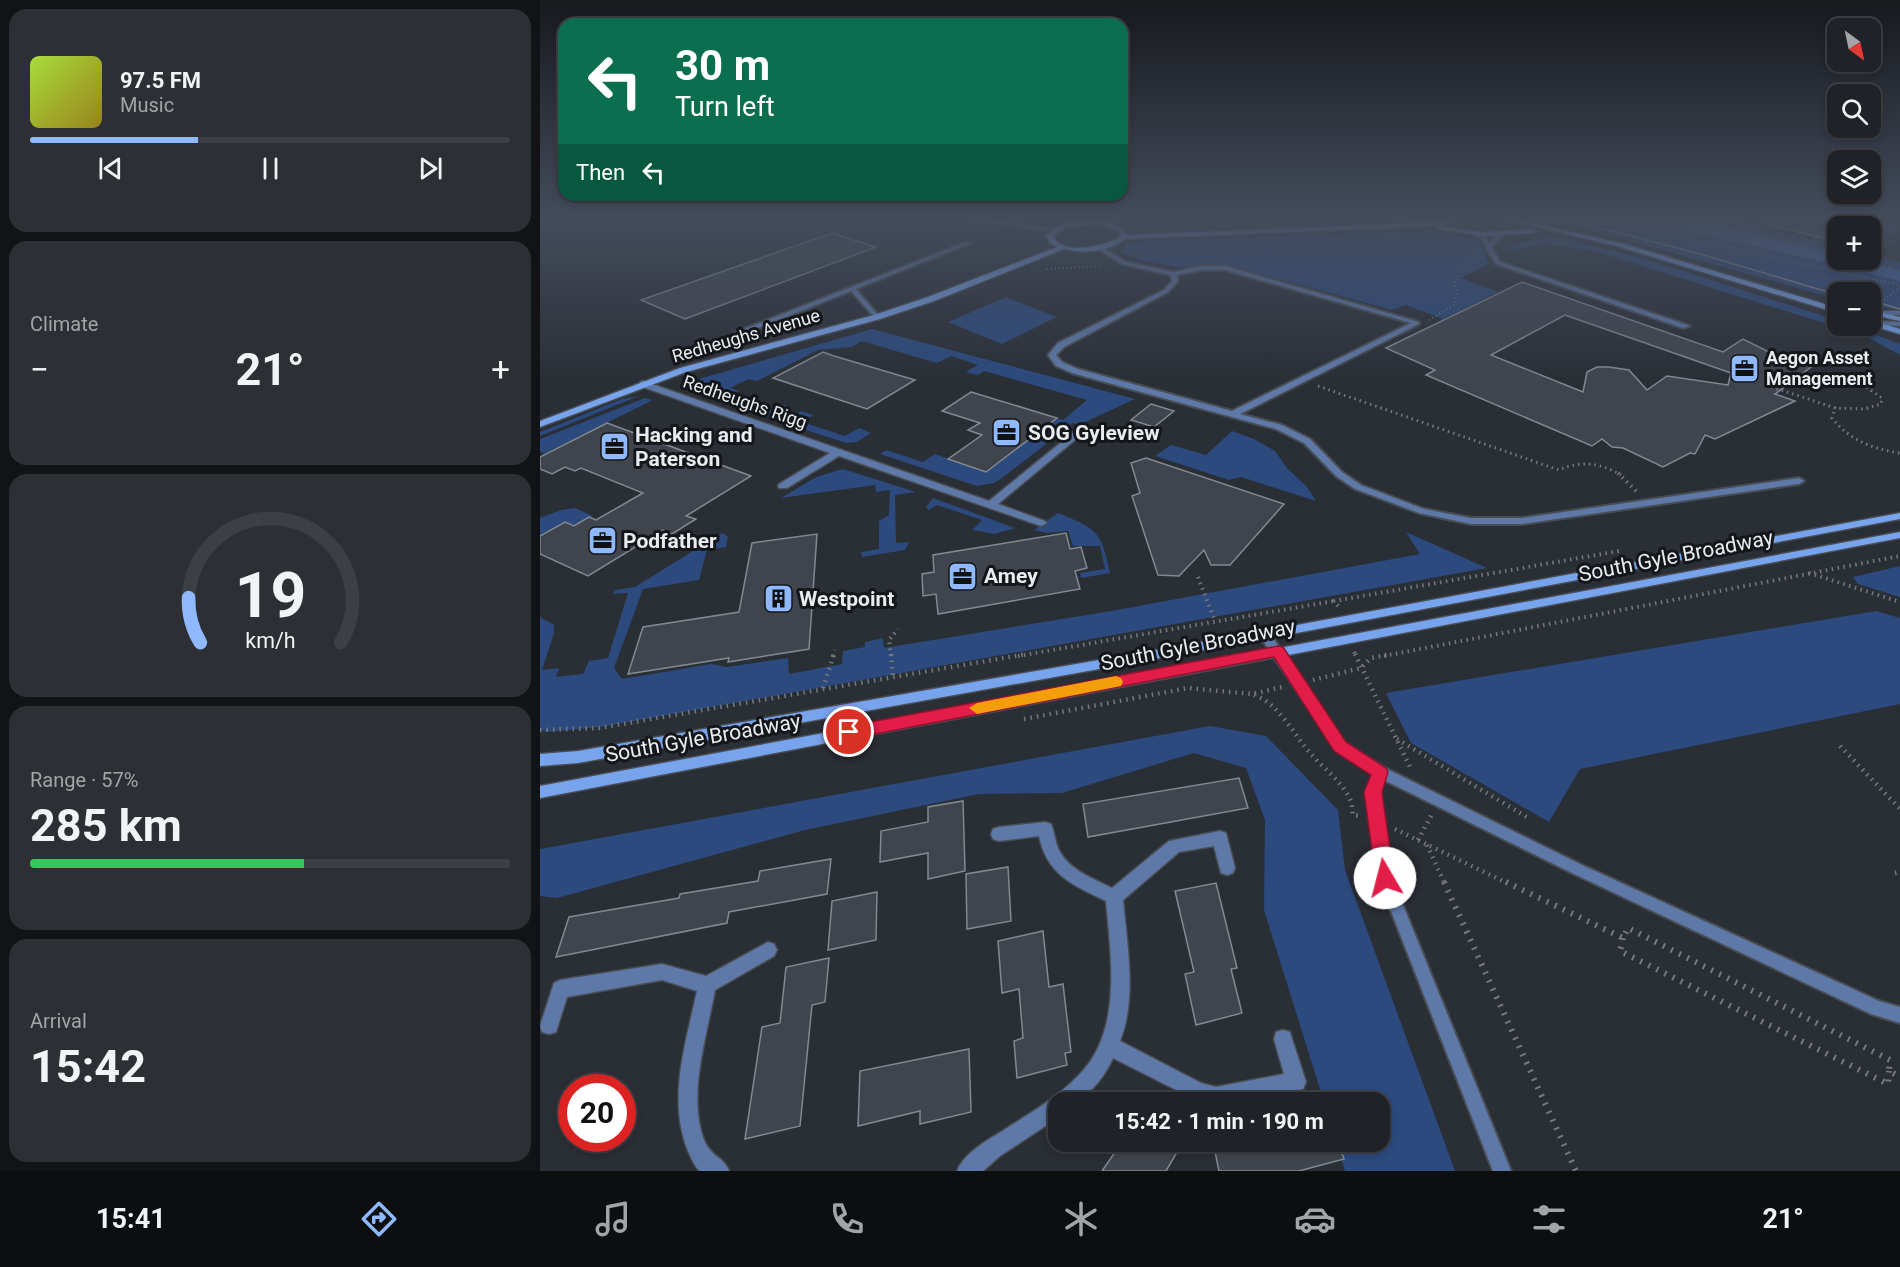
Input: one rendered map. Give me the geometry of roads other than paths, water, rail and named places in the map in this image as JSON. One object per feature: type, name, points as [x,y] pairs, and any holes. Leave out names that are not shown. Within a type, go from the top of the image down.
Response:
[{"type":"street","name":"Redheughs Avenue","points":[[540,424],[643,384],[877,316],[930,299],[997,273]]},
{"type":"street","points":[[1713,273],[1827,307]]},
{"type":"street","points":[[1804,300],[1827,304]]},
{"type":"street","points":[[1881,313],[1900,313]]},
{"type":"street","points":[[1881,315],[1900,320]]},
{"type":"street","points":[[1881,323],[1900,324]]},
{"type":"street","points":[[1881,326],[1900,332]]},
{"type":"street","name":"Redheughs Rigg","points":[[643,384],[1041,523]]},
{"type":"street","points":[[991,505],[1083,429]]},
{"type":"street","points":[[783,486],[836,453]]},
{"type":"street","name":"South Gyle Broadway","points":[[540,760],[578,758],[1265,635],[1900,516]]},
{"type":"street","name":"South Gyle Broadway","points":[[540,792],[1900,535]]},
{"type":"street","points":[[999,834],[1045,829],[1048,850],[1062,870],[1114,897]]},
{"type":"street","points":[[1114,897],[1175,846],[1220,838],[1227,868]]},
{"type":"street","points":[[1074,1092],[1094,1075],[1111,1047],[1120,981],[1114,897]]},
{"type":"street","points":[[549,1025],[560,989],[662,972],[708,985],[768,950]]},
{"type":"street","points":[[708,985],[688,1095],[690,1128],[702,1160],[719,1171]]},
{"type":"street","points":[[1111,1047],[1198,1092],[1216,1098],[1296,1082],[1282,1040]]},
{"type":"street","points":[[967,1171],[993,1149],[1048,1112]]},
{"type":"lane","points":[[738,333],[892,273]]},
{"type":"lane","points":[[1167,273],[1179,273]]},
{"type":"lane","points":[[1231,415],[1417,323],[1241,273]]},
{"type":"lane","points":[[1527,273],[1686,326]]},
{"type":"lane","points":[[1173,274],[1175,281],[1166,291],[1062,345],[1052,355],[1059,364],[1075,371],[1264,423],[1298,436],[1317,450],[1339,474],[1358,487],[1436,515],[1492,523],[1642,505],[1799,481]]},
{"type":"lane","points":[[852,288],[877,316]]},
{"type":"lane","points":[[1265,635],[1278,651],[1340,746],[1380,772],[1765,957],[1877,1008],[1900,1015]]},
{"type":"lane","points":[[1380,772],[1373,792],[1385,878],[1502,1171]]},
{"type":"tram line","points":[[1763,273],[1827,292]]},
{"type":"tram line","points":[[1881,303],[1900,309]]},
{"type":"place","name":"Aegon Asset Management","points":[[1745,368]]},
{"type":"place","name":"SOG Gyleview","points":[[1007,433]]},
{"type":"place","name":"Hacking and Paterson","points":[[614,447]]},
{"type":"place","name":"Podfather","points":[[602,541]]},
{"type":"place","name":"Amey","points":[[963,576]]},
{"type":"place","name":"Westpoint","points":[[778,599]]}]
